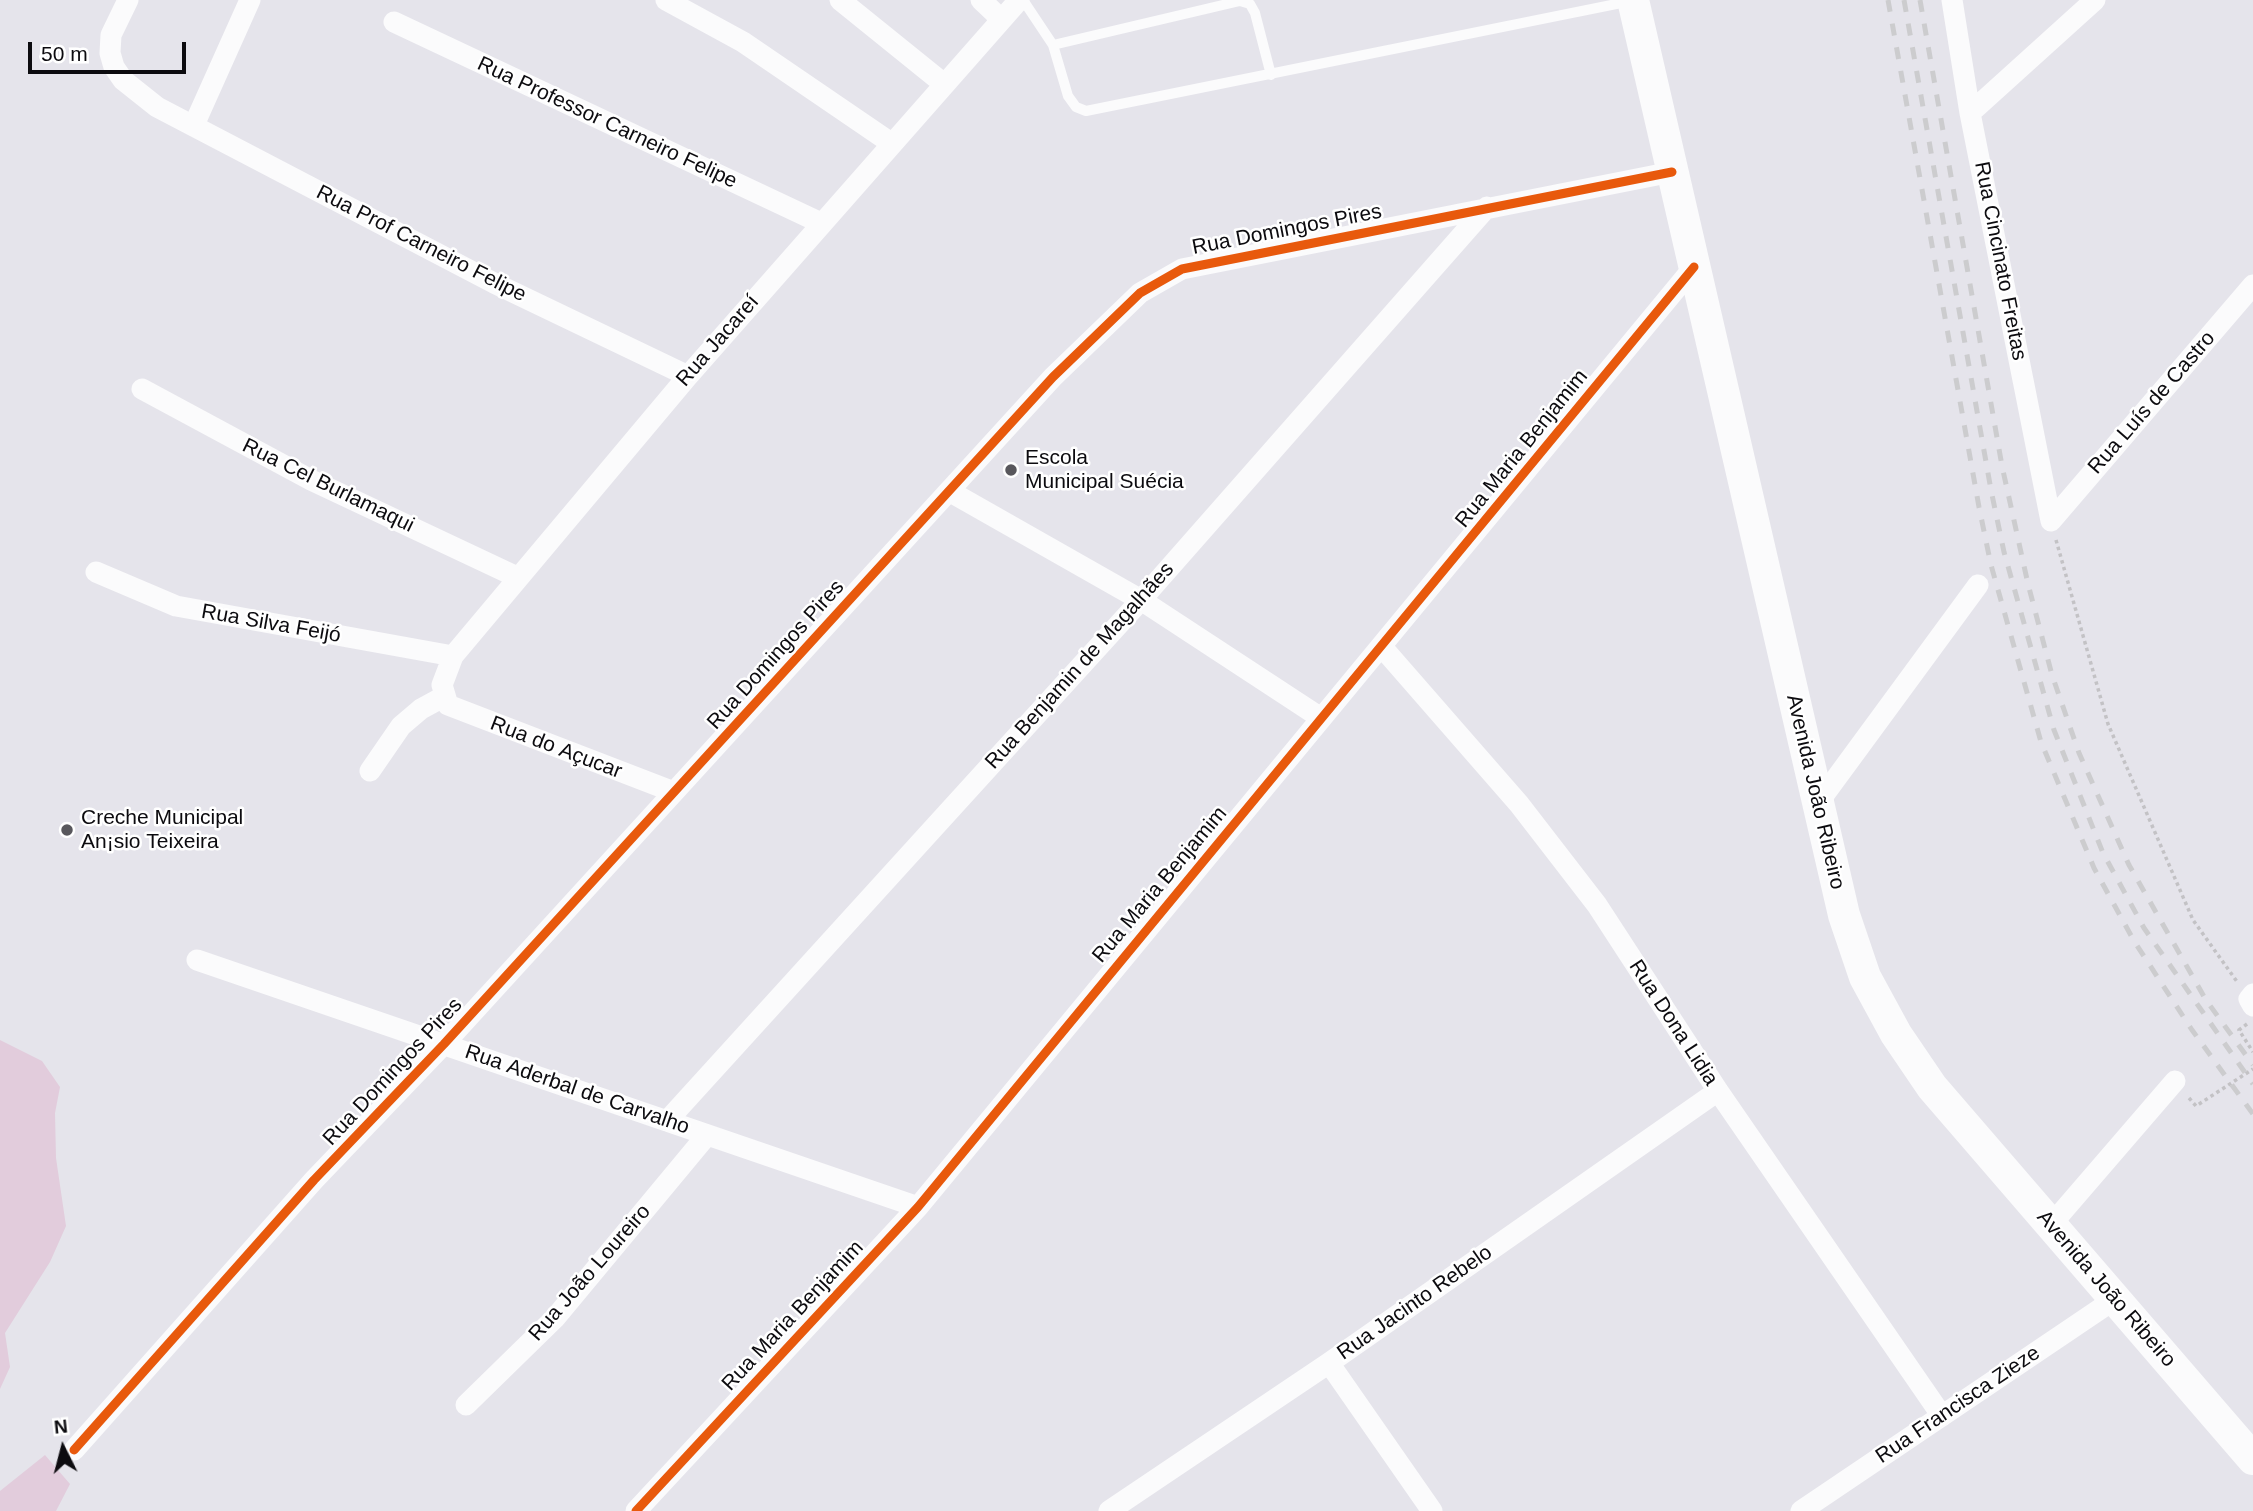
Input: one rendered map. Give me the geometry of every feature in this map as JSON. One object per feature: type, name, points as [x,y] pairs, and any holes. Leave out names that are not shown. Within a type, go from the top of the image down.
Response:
[{"type":"main road","name":"Avenida João Ribeiro","points":[[1633,0],[1844,915],[1878,1003],[1932,1087],[2253,1459]]},
{"type":"street","name":"Rua Prof Carneiro Felipe","points":[[128,0],[111,35],[112,60],[123,80],[157,107],[494,283],[688,376]]},
{"type":"street","points":[[194,125],[250,0]]},
{"type":"street","points":[[666,0],[743,42],[891,144]]},
{"type":"street","points":[[840,0],[944,84]]},
{"type":"street","points":[[981,0],[1002,19]]},
{"type":"street","name":"Rua Jacareí","points":[[443,697],[442,685],[453,656],[517,577],[821,223],[1021,0]]},
{"type":"street","name":"Rua Cincinato Freitas","points":[[1952,0],[1970,113],[2051,521]]},
{"type":"street","points":[[1970,113],[2095,0]]},
{"type":"street","name":"Rua Professor Carneiro Felipe","points":[[394,22],[821,223]]},
{"type":"street","name":"Rua Domingos Pires","points":[[74,1450],[314,1180],[444,1044],[1053,377],[1140,293],[1182,269],[1672,172]]},
{"type":"street","name":"Rua Benjamin de Magalhães","points":[[667,1121],[1141,600],[1487,207]]},
{"type":"street","name":"Rua Maria Benjamim","points":[[636,1511],[918,1207],[1694,267]]},
{"type":"street","name":"Rua Luís de Castro","points":[[2051,521],[2253,285]]},
{"type":"street","name":"Rua Cel Burlamaqui","points":[[142,389],[311,480],[517,577]]},
{"type":"street","points":[[949,491],[1141,600],[1321,718]]},
{"type":"street","name":"Rua Silva Feijó","points":[[96,572],[176,606],[453,656]]},
{"type":"street","points":[[1818,803],[1978,585]]},
{"type":"street","name":"Rua Dona Lidia","points":[[1382,646],[1554,848],[1597,905],[1718,1091],[1942,1416]]},
{"type":"street","points":[[370,771],[401,726],[421,709],[443,697]]},
{"type":"street","name":"Rua do Açucar","points":[[443,697],[448,705],[457,710],[674,792]]},
{"type":"street","name":"Rua Aderbal de Carvalho","points":[[197,960],[918,1207]]},
{"type":"street","points":[[2050,1226],[2175,1081]]},
{"type":"street","name":"Rua Jacinto Rebelo","points":[[1110,1511],[1329,1363],[1718,1091]]},
{"type":"street","name":"Rua João Loureiro","points":[[466,1405],[555,1318],[707,1135]]},
{"type":"street","name":"Rua Francisca Zieze","points":[[1801,1511],[2115,1299]]},
{"type":"street","points":[[1329,1363],[1432,1511]]},
{"type":"lane","points":[[1021,0],[1052,45],[1068,96],[1076,107],[1086,111],[1633,0]]},
{"type":"lane","points":[[1052,45],[1240,1],[1250,4],[1255,13],[1271,75]]},
{"type":"path","points":[[2051,521],[2108,724],[2193,920],[2252,1005],[2239,1030],[2253,1052]]},
{"type":"path","points":[[2196,1106],[2253,1069]]},
{"type":"shaded area","points":[[0,1040],[42,1061],[60,1087],[55,1113],[56,1158],[66,1226],[50,1262],[5,1333],[10,1367],[0,1389]]},
{"type":"shaded area","points":[[45,1455],[70,1484],[56,1511],[0,1511],[0,1491]]},
{"type":"railway","points":[[1888,0],[1979,507],[1991,565],[2041,742],[2094,868],[2134,941],[2192,1030],[2253,1114]]},
{"type":"railway","points":[[1904,0],[1991,490],[2004,552],[2054,730],[2103,853],[2144,928],[2253,1084]]},
{"type":"railway","points":[[1920,0],[2002,466],[2028,584],[2052,675],[2079,753],[2129,865],[2206,1000],[2253,1065]]},
{"type":"cycle path","points":[[74,1450],[314,1180],[444,1044],[1053,377],[1140,293],[1182,269],[1672,172]]},
{"type":"cycle path","points":[[636,1511],[918,1207],[1694,267]]},
{"type":"place","name":"Escola Municipal Suécia","points":[[1011,470]]},
{"type":"place","name":"Creche Municipal An¡sio Teixeira","points":[[67,830]]}]
